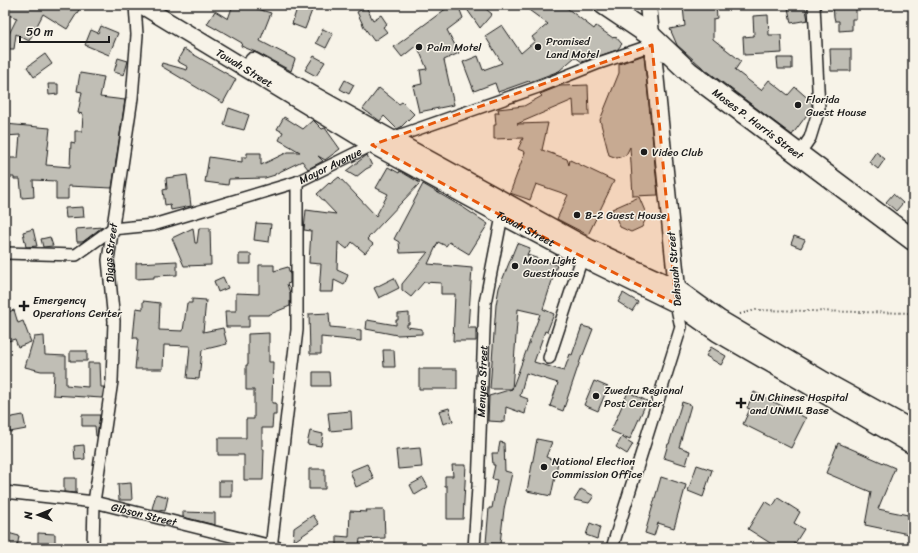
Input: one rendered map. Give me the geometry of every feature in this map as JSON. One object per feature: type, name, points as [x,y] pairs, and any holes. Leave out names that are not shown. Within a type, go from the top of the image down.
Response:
[{"type":"highway","name":"Moses P. Harris Street","points":[[605,5],[689,72],[913,240]]},
{"type":"street","name":"Diggs Street","points":[[93,548],[94,502],[112,381],[114,321],[108,260],[132,98],[138,35],[135,5]]},
{"type":"street","name":"Towah Street","points":[[141,5],[372,145],[582,258],[676,304],[717,333],[913,446]]},
{"type":"street","name":"Towah Street","points":[[158,5],[180,21],[590,248],[677,288],[720,319],[822,379],[913,429]]},
{"type":"street","name":"Dehsuah Street","points":[[612,548],[681,327],[676,304],[677,288],[648,5]]},
{"type":"street","points":[[799,154],[810,138],[819,109],[814,5]]},
{"type":"street","name":"Mayor Avenue","points":[[112,229],[153,226],[296,182],[372,145],[541,86],[651,41]]},
{"type":"street","points":[[274,547],[297,330],[296,182]]},
{"type":"street","name":"Menyea Street","points":[[474,548],[478,487],[485,303],[502,216]]},
{"type":"street","points":[[5,254],[76,256],[112,229]]},
{"type":"street","points":[[549,358],[582,258]]},
{"type":"street","name":"Gibson Street","points":[[5,492],[94,502],[274,547]]},
{"type":"path","points":[[720,319],[756,310],[913,313]]},
{"type":"highlighted area","points":[[652,45],[676,304],[502,216],[372,145]]},
{"type":"building","points":[[5,5],[82,5],[67,29],[43,14],[29,41],[16,34],[14,49],[5,49],[5,38],[7,38],[17,18],[5,14]]},
{"type":"building","points":[[233,5],[244,5],[271,13],[260,41],[295,59],[291,71],[258,53],[241,46],[242,43],[207,24],[215,11],[228,19]]},
{"type":"building","points":[[298,5],[314,5],[305,29],[292,24]]},
{"type":"building","points":[[451,5],[458,5],[463,18],[447,30],[459,53],[444,60],[454,105],[419,112],[413,86],[422,84],[420,70],[427,69],[417,45],[402,57],[394,47]]},
{"type":"building","points":[[464,5],[481,5],[492,14],[480,28]]},
{"type":"building","points":[[522,5],[563,5],[594,29],[596,26],[613,38],[615,36],[622,44],[617,50],[582,62],[575,57],[559,71],[530,82],[529,81],[498,92],[495,83],[474,91],[463,62],[478,56],[483,70],[502,63],[485,36],[502,25],[521,53],[535,41],[532,37],[548,24]]},
{"type":"building","points":[[716,5],[717,18],[713,19],[713,39],[741,61],[735,70],[761,90],[769,80],[788,95],[795,87],[812,102],[812,108],[792,135],[702,67],[677,45],[670,29],[685,26],[683,7]]},
{"type":"building","points":[[805,5],[808,20],[791,23],[788,8]]},
{"type":"building","points":[[833,5],[856,5],[856,19],[852,19],[852,30],[839,31],[839,21],[835,21]]},
{"type":"building","points":[[366,7],[373,20],[381,15],[387,24],[383,27],[387,32],[374,41],[364,27],[357,12]]},
{"type":"building","points":[[768,15],[769,35],[781,35],[782,53],[744,55],[743,37],[754,36],[753,16]]},
{"type":"building","points":[[101,26],[118,33],[109,55],[85,45],[91,30],[98,33]]},
{"type":"building","points":[[323,29],[333,34],[326,48],[316,43]]},
{"type":"building","points":[[184,49],[236,79],[223,103],[161,66],[162,63],[187,70],[188,67],[177,61]]},
{"type":"building","points":[[830,49],[851,49],[851,71],[831,71]]},
{"type":"building","points":[[45,54],[52,64],[34,77],[27,67]]},
{"type":"building","points":[[644,55],[658,195],[633,196],[630,147],[626,155],[617,158],[609,155],[600,120],[619,73],[619,64]]},
{"type":"building","points":[[314,56],[325,62],[316,76],[305,70]]},
{"type":"building","points":[[118,58],[128,61],[124,75],[114,72]]},
{"type":"building","points":[[777,58],[792,58],[792,69],[778,69]]},
{"type":"building","points":[[80,73],[104,77],[100,97],[125,100],[112,188],[68,186],[68,199],[56,199],[56,181],[33,180],[34,197],[22,198],[20,179],[5,177],[5,158],[18,158],[20,135],[5,136],[5,124],[50,128],[46,165],[70,167],[71,142],[75,143],[75,131],[82,131],[83,114],[78,113],[82,92],[77,91]]},
{"type":"building","points":[[345,80],[354,85],[349,94],[340,89]]},
{"type":"building","points":[[48,84],[58,84],[58,94],[49,95]]},
{"type":"building","points":[[588,85],[589,115],[574,115],[573,100],[517,124],[548,123],[542,150],[567,159],[569,165],[570,160],[614,181],[588,235],[557,219],[568,195],[536,184],[530,200],[510,193],[525,152],[518,149],[523,138],[494,139],[494,125],[496,125],[495,113],[499,113],[498,109],[524,106],[542,96],[540,94],[560,86]]},
{"type":"building","points":[[379,88],[399,104],[402,102],[414,114],[397,129],[384,116],[380,121],[363,109]]},
{"type":"building","points":[[229,108],[249,115],[244,130],[224,125]]},
{"type":"building","points":[[284,117],[303,129],[313,120],[322,129],[325,128],[340,149],[325,160],[318,156],[323,161],[308,169],[302,161],[275,175],[265,178],[229,179],[228,185],[205,182],[209,157],[242,162],[242,157],[247,157],[247,153],[261,153],[261,165],[288,152],[300,152],[279,140],[283,132],[277,129]]},
{"type":"building","points":[[876,152],[885,159],[878,169],[869,162]]},
{"type":"building","points":[[367,155],[372,166],[356,177],[346,171]]},
{"type":"building","points":[[388,167],[399,173],[400,171],[420,183],[367,239],[373,244],[365,253],[352,242],[347,249],[338,242],[337,270],[348,275],[344,285],[334,280],[333,292],[319,292],[321,264],[309,263],[311,231],[304,230],[306,210],[336,214],[317,194],[329,183],[330,184],[339,177],[376,216],[388,194],[376,188]]},
{"type":"building","points":[[187,175],[191,206],[171,210],[170,204],[165,205],[163,190],[167,189],[166,178]]},
{"type":"building","points":[[423,184],[488,224],[469,254],[449,242],[446,246],[438,242],[428,264],[472,268],[468,328],[476,328],[476,341],[453,341],[455,294],[441,294],[441,283],[424,282],[411,297],[402,290],[402,284],[428,252],[400,253],[399,242],[394,239]]},
{"type":"building","points":[[893,194],[903,203],[896,211],[886,202]]},
{"type":"building","points":[[639,197],[647,216],[642,227],[631,232],[620,227],[612,209]]},
{"type":"building","points":[[83,207],[84,217],[66,218],[65,208]]},
{"type":"building","points":[[256,223],[271,224],[269,242],[254,240]]},
{"type":"building","points":[[102,227],[83,242],[77,242],[76,229]]},
{"type":"building","points":[[193,228],[195,243],[197,243],[199,228],[210,228],[211,265],[184,266],[172,238]]},
{"type":"building","points":[[33,229],[37,246],[26,247],[23,232]]},
{"type":"building","points":[[794,236],[805,240],[801,248],[791,244]]},
{"type":"building","points":[[50,237],[53,246],[43,247],[41,239]]},
{"type":"building","points":[[517,243],[530,248],[527,255],[557,265],[543,309],[554,314],[547,332],[545,331],[534,362],[564,371],[570,354],[572,355],[582,326],[593,329],[582,355],[563,411],[550,406],[558,383],[526,373],[520,396],[528,399],[525,414],[506,407],[505,422],[488,421],[489,396],[512,389],[490,389],[496,305],[499,288]],"holes":[[[518,309],[540,314],[512,389]]]},
{"type":"building","points":[[239,254],[251,254],[251,264],[239,264]]},
{"type":"building","points":[[177,261],[177,275],[154,276],[154,278],[136,279],[136,263]]},
{"type":"building","points":[[259,265],[274,265],[274,271],[288,267],[290,283],[287,284],[290,293],[290,306],[268,315],[249,315],[249,327],[226,327],[225,311],[236,311],[236,293],[259,294]]},
{"type":"building","points":[[223,277],[228,288],[218,292],[214,281]]},
{"type":"building","points":[[394,278],[399,288],[379,298],[374,288]]},
{"type":"building","points":[[623,293],[638,302],[632,311],[618,302]]},
{"type":"building","points":[[192,299],[206,300],[203,332],[223,328],[227,344],[202,350],[199,379],[187,378],[190,346],[164,345],[163,369],[135,369],[138,338],[133,338],[136,308],[143,309],[143,301],[160,303],[159,330],[183,331],[187,303],[192,303]]},
{"type":"building","points":[[14,310],[18,323],[23,321],[31,342],[18,347],[15,339],[5,342],[5,313]]},
{"type":"building","points":[[329,313],[330,327],[361,330],[361,341],[321,337],[321,354],[310,354],[309,314]]},
{"type":"building","points":[[409,313],[409,324],[407,324],[407,327],[422,329],[422,334],[397,335],[366,329],[367,320],[396,325],[398,314]]},
{"type":"building","points":[[269,333],[269,362],[273,362],[272,403],[276,403],[276,415],[273,415],[272,428],[262,428],[262,449],[264,449],[263,480],[244,480],[244,455],[218,455],[218,438],[246,438],[246,419],[254,419],[254,390],[246,390],[248,334]]},
{"type":"building","points":[[44,336],[45,355],[66,356],[66,385],[88,387],[88,363],[100,363],[101,387],[104,387],[102,398],[53,395],[54,371],[41,371],[25,367],[34,337]]},
{"type":"building","points":[[711,347],[726,356],[721,365],[706,356]]},
{"type":"building","points":[[383,350],[394,350],[395,367],[384,367]]},
{"type":"building","points":[[70,351],[87,351],[87,361],[70,361]]},
{"type":"building","points":[[419,369],[457,369],[457,389],[419,389]]},
{"type":"building","points":[[313,372],[329,372],[330,386],[313,386]]},
{"type":"building","name":"Zwedru Regional Post Center","points":[[594,381],[608,387],[598,411],[584,405]]},
{"type":"building","points":[[628,392],[647,401],[630,439],[611,431]]},
{"type":"building","points":[[754,392],[806,418],[791,448],[743,424],[750,409],[747,408]]},
{"type":"building","points":[[682,402],[691,405],[679,447],[690,451],[686,465],[664,458]]},
{"type":"building","points":[[449,408],[453,421],[443,424],[439,411]]},
{"type":"building","points":[[351,411],[352,429],[330,431],[328,413]]},
{"type":"building","points":[[23,415],[26,429],[10,432],[7,418]]},
{"type":"building","points":[[82,415],[100,415],[97,436],[95,426],[82,426]]},
{"type":"building","points":[[310,431],[323,434],[321,446],[307,444]]},
{"type":"building","points":[[622,437],[633,444],[627,454],[616,447]]},
{"type":"building","name":"National Election Commission Office","points":[[537,439],[552,442],[546,457],[558,462],[551,496],[527,491]]},
{"type":"building","points":[[500,442],[504,443],[505,471],[512,473],[504,509],[500,544],[486,543],[489,508],[492,508],[497,480],[492,479],[495,465],[493,465],[492,453],[498,453]]},
{"type":"building","points":[[838,443],[895,468],[878,509],[913,516],[913,535],[865,525],[871,492],[826,473]]},
{"type":"building","points":[[84,445],[85,459],[75,460],[74,446]]},
{"type":"building","points":[[420,448],[422,467],[398,469],[396,450]]},
{"type":"building","points":[[367,464],[374,479],[356,487],[350,471]]},
{"type":"building","points":[[452,465],[466,465],[463,519],[447,519],[447,486],[445,486],[445,476],[453,476]]},
{"type":"building","points":[[697,465],[712,470],[703,497],[688,491]]},
{"type":"building","points":[[309,469],[325,469],[325,489],[309,489]]},
{"type":"building","points":[[661,477],[686,485],[674,528],[658,523],[654,536],[645,533]]},
{"type":"building","points":[[64,478],[76,478],[76,493],[64,492]]},
{"type":"building","points":[[423,478],[428,487],[415,495],[410,485]]},
{"type":"building","points":[[219,481],[232,481],[232,497],[219,497]]},
{"type":"building","points":[[131,483],[132,500],[119,500],[118,484]]},
{"type":"building","points":[[581,489],[594,496],[589,503],[574,500]]},
{"type":"building","points":[[156,494],[168,497],[165,511],[152,509]]},
{"type":"building","points":[[778,498],[800,512],[794,523],[804,529],[792,548],[778,548],[748,529],[765,501],[773,506]]},
{"type":"building","points":[[366,510],[384,510],[385,538],[360,539],[359,548],[337,548],[337,536],[349,537],[350,511],[367,512]]},
{"type":"building","points":[[183,512],[215,513],[215,525],[183,517]]},
{"type":"building","points":[[313,515],[319,524],[293,542],[294,528]]},
{"type":"building","points":[[590,523],[600,527],[597,539],[586,535]]},
{"type":"building","points":[[8,533],[19,536],[17,548],[5,548]]},
{"type":"building","points":[[38,533],[55,534],[55,548],[38,548]]},
{"type":"place","name":"Palm Motel","points":[[419,47]]},
{"type":"place","name":"Promised Land Motel","points":[[538,47]]},
{"type":"place","name":"Florida Guest House","points":[[798,105]]},
{"type":"place","name":"Video Club","points":[[644,152]]},
{"type":"place","name":"B-2 Guest House","points":[[577,215]]},
{"type":"place","name":"Moon Light Guesthouse","points":[[515,266]]},
{"type":"place","name":"Emergency Operations Center","points":[[24,306]]},
{"type":"place","name":"Zwedru Regional Post Center","points":[[596,396]]},
{"type":"place","name":"UN Chinese Hospital and UNMIL Base","points":[[741,403]]},
{"type":"place","name":"National Election Commission Office","points":[[544,467]]}]
